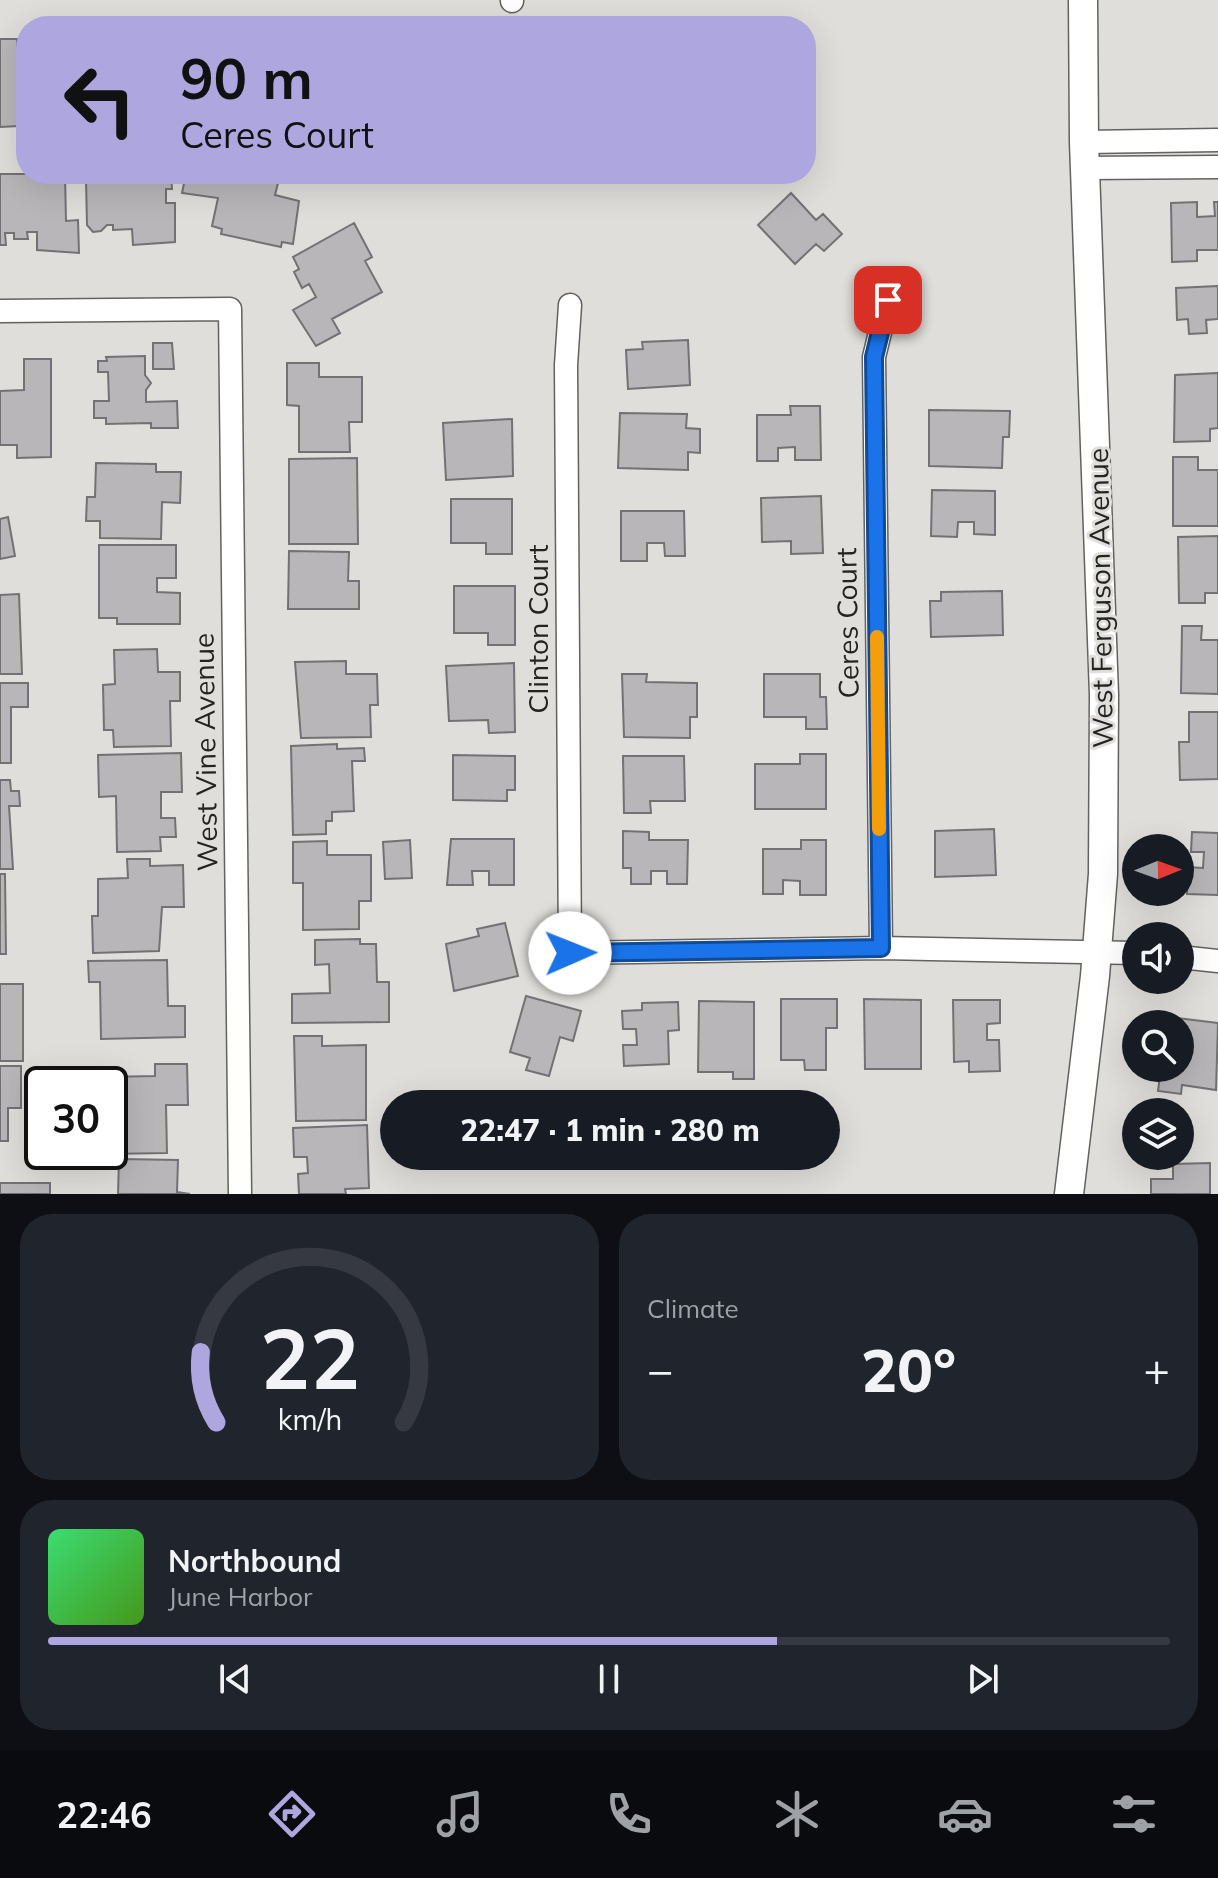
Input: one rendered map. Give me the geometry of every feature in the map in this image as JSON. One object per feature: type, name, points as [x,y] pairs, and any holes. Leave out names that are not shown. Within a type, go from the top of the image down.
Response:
[{"type":"street","name":"West Ferguson Avenue","points":[[1069,1194],[1098,950],[1103,874],[1104,695],[1084,155],[1083,0]]},
{"type":"street","points":[[1084,155],[1218,140]]},
{"type":"street","points":[[1084,155],[1218,167]]},
{"type":"street","name":"Ceres Court","points":[[881,948],[874,357],[888,300]]},
{"type":"street","name":"Clinton Court","points":[[570,305],[566,365],[570,953],[881,948]]},
{"type":"street","name":"West Vine Avenue","points":[[0,311],[230,309],[240,1194]]},
{"type":"street","points":[[881,948],[1122,952]]},
{"type":"street","points":[[1194,958],[1218,961]]},
{"type":"building","points":[[0,39],[16,39],[16,126],[0,127]]},
{"type":"building","points":[[0,174],[16,174],[16,184],[65,184],[66,221],[78,220],[79,253],[37,250],[37,232],[27,232],[28,239],[14,239],[14,233],[5,233],[6,245],[0,245]]},
{"type":"building","points":[[86,184],[172,184],[172,189],[166,189],[166,203],[175,203],[175,242],[133,245],[132,229],[113,230],[113,225],[107,225],[101,231],[93,232],[87,225]]},
{"type":"building","points":[[184,184],[278,184],[275,195],[299,201],[293,244],[282,242],[281,247],[221,234],[222,229],[212,226],[218,198],[182,193]]},
{"type":"building","points":[[791,193],[816,220],[823,214],[842,234],[824,251],[816,244],[795,264],[758,225]]},
{"type":"building","points":[[1197,202],[1197,217],[1215,216],[1214,202],[1218,202],[1218,250],[1197,250],[1197,261],[1172,262],[1171,203]]},
{"type":"building","points":[[354,223],[372,257],[365,261],[382,292],[332,319],[340,333],[316,346],[293,310],[316,297],[309,284],[302,288],[294,272],[299,269],[293,257]]},
{"type":"building","points":[[1218,286],[1218,319],[1206,320],[1207,333],[1189,334],[1188,319],[1177,320],[1176,288]]},
{"type":"building","points":[[688,340],[690,385],[628,389],[626,350],[643,349],[642,342]]},
{"type":"building","points":[[153,343],[172,343],[174,369],[153,369]]},
{"type":"building","points":[[145,356],[145,375],[151,383],[146,390],[146,402],[177,401],[178,428],[151,428],[151,423],[106,424],[106,418],[94,418],[94,401],[109,401],[108,372],[98,372],[98,361],[107,361],[106,357]]},
{"type":"building","points":[[24,359],[51,359],[51,457],[17,458],[17,445],[0,445],[0,391],[24,390]]},
{"type":"building","points":[[287,363],[319,363],[319,377],[362,377],[362,422],[349,422],[350,452],[299,452],[299,406],[287,405]]},
{"type":"building","points":[[1218,373],[1218,428],[1210,429],[1210,441],[1174,442],[1175,375]]},
{"type":"building","points":[[790,406],[820,406],[821,460],[795,460],[795,447],[778,448],[778,461],[757,461],[757,415],[791,415]]},
{"type":"building","points":[[929,410],[1010,411],[1009,437],[1003,437],[1002,468],[929,466]]},
{"type":"building","points":[[620,413],[687,414],[686,428],[700,429],[700,453],[688,452],[688,470],[618,468]]},
{"type":"building","points":[[512,419],[513,476],[446,480],[443,423]]},
{"type":"building","points":[[1173,457],[1198,457],[1198,470],[1218,470],[1218,526],[1173,526]]},
{"type":"building","points":[[357,458],[358,544],[289,544],[289,459]]},
{"type":"building","points":[[96,463],[156,464],[156,472],[181,472],[180,503],[162,502],[161,539],[100,538],[100,521],[86,521],[87,497],[95,497]]},
{"type":"building","points":[[932,490],[995,491],[995,535],[974,534],[974,522],[958,522],[957,537],[931,536]]},
{"type":"building","points":[[821,496],[823,553],[791,554],[791,541],[762,542],[761,498]]},
{"type":"building","points":[[451,499],[512,499],[512,554],[486,554],[486,543],[451,543]]},
{"type":"building","points":[[621,511],[684,511],[685,556],[665,556],[664,543],[647,543],[647,561],[621,561]]},
{"type":"building","points":[[8,517],[15,556],[0,559],[0,519]]},
{"type":"building","points":[[1218,536],[1218,593],[1205,593],[1205,603],[1179,603],[1178,537]]},
{"type":"building","points":[[99,545],[176,545],[176,578],[157,578],[157,592],[180,593],[180,624],[117,624],[117,618],[99,618]]},
{"type":"building","points":[[289,551],[349,552],[348,581],[359,581],[359,609],[288,609]]},
{"type":"building","points":[[454,586],[515,586],[515,645],[488,645],[488,633],[454,633]]},
{"type":"building","points":[[1002,591],[1003,635],[931,637],[930,601],[941,601],[941,592]]},
{"type":"building","points":[[19,594],[22,674],[0,674],[0,595]]},
{"type":"building","points":[[1182,626],[1202,626],[1201,640],[1218,640],[1218,694],[1181,693]]},
{"type":"building","points":[[157,649],[158,672],[180,672],[180,701],[170,701],[171,746],[114,747],[113,730],[104,730],[103,685],[115,684],[114,650]]},
{"type":"building","points":[[346,661],[346,674],[377,674],[378,705],[370,705],[371,737],[301,738],[295,662]]},
{"type":"building","points":[[514,663],[515,732],[489,733],[488,720],[449,721],[446,666]]},
{"type":"building","points":[[622,674],[647,674],[646,682],[697,683],[697,717],[690,717],[690,738],[624,737]]},
{"type":"building","points":[[764,674],[820,674],[820,697],[826,697],[827,729],[806,729],[806,717],[764,717]]},
{"type":"building","points":[[0,683],[28,683],[28,707],[11,707],[11,763],[0,763]]},
{"type":"building","points":[[1189,712],[1218,712],[1218,779],[1180,780],[1179,742],[1189,742]]},
{"type":"building","points":[[337,744],[337,749],[364,748],[365,761],[352,761],[354,811],[332,812],[332,821],[326,821],[326,834],[293,835],[291,746]]},
{"type":"building","points":[[181,753],[182,792],[161,792],[161,818],[175,818],[176,837],[160,837],[161,851],[117,852],[116,796],[99,797],[98,755]]},
{"type":"building","points":[[800,754],[826,754],[826,809],[755,809],[755,764],[800,764]]},
{"type":"building","points":[[453,755],[515,756],[515,790],[507,790],[507,801],[453,800]]},
{"type":"building","points":[[623,756],[684,756],[685,801],[650,801],[651,813],[624,813]]},
{"type":"building","points":[[0,780],[10,780],[11,791],[19,791],[20,806],[9,806],[13,869],[0,869]]},
{"type":"building","points":[[994,829],[996,875],[935,877],[935,831]]},
{"type":"building","points":[[623,831],[649,832],[649,840],[688,840],[687,884],[667,884],[667,871],[651,871],[651,884],[631,884],[631,868],[623,868]]},
{"type":"building","points":[[1218,833],[1218,895],[1194,894],[1194,867],[1203,868],[1204,852],[1194,852],[1192,834]]},
{"type":"building","points":[[451,839],[514,839],[514,885],[489,885],[489,871],[472,871],[473,885],[447,885]]},
{"type":"building","points":[[410,840],[412,878],[385,879],[383,842]]},
{"type":"building","points":[[801,840],[826,840],[826,895],[800,895],[800,881],[783,880],[783,894],[763,894],[763,849],[801,849]]},
{"type":"building","points":[[327,841],[327,855],[371,855],[371,901],[359,901],[359,929],[303,930],[303,883],[293,883],[293,842]]},
{"type":"building","points":[[127,859],[150,859],[150,866],[183,865],[184,907],[162,907],[159,951],[93,953],[92,916],[98,916],[98,879],[128,878]]},
{"type":"building","points":[[0,874],[5,874],[6,954],[0,954]]},
{"type":"building","points":[[505,923],[518,976],[454,991],[446,944],[479,936],[477,929]]},
{"type":"building","points":[[360,939],[360,944],[376,944],[377,982],[389,982],[389,1022],[292,1023],[292,994],[330,993],[329,964],[315,965],[315,940]]},
{"type":"building","points":[[167,960],[168,1006],[185,1006],[185,1037],[101,1039],[100,982],[89,982],[88,961]]},
{"type":"building","points":[[0,984],[23,984],[23,1061],[0,1061]]},
{"type":"building","points":[[526,996],[581,1011],[573,1041],[560,1037],[549,1076],[526,1070],[530,1058],[510,1052]]},
{"type":"building","points":[[781,999],[837,999],[837,1028],[826,1028],[826,1070],[805,1070],[804,1060],[781,1060]]},
{"type":"building","points":[[864,999],[921,1000],[921,1069],[865,1069]]},
{"type":"building","points":[[953,1000],[1000,1000],[1000,1023],[987,1024],[987,1040],[999,1040],[1000,1071],[969,1072],[969,1061],[954,1062]]},
{"type":"building","points":[[699,1001],[754,1002],[754,1079],[733,1079],[733,1072],[698,1072]]},
{"type":"building","points":[[678,1002],[679,1030],[668,1031],[669,1064],[624,1066],[623,1045],[637,1045],[636,1029],[623,1029],[622,1011],[642,1010],[642,1003]]},
{"type":"building","points":[[1194,1020],[1218,1023],[1216,1090],[1182,1085],[1181,1094],[1158,1091],[1159,1082],[1194,1082]]},
{"type":"building","points":[[294,1036],[322,1036],[322,1046],[366,1045],[366,1120],[296,1121]]},
{"type":"building","points":[[155,1064],[187,1064],[188,1105],[166,1105],[167,1153],[128,1154],[128,1077],[155,1076]]},
{"type":"building","points":[[0,1066],[21,1066],[21,1108],[8,1108],[8,1141],[0,1141]]},
{"type":"building","points":[[367,1125],[369,1188],[345,1189],[346,1194],[299,1194],[298,1174],[308,1173],[307,1157],[294,1157],[293,1128]]},
{"type":"building","points":[[128,1159],[178,1160],[177,1192],[190,1194],[118,1194],[119,1170],[128,1170]]},
{"type":"building","points":[[1194,1163],[1210,1163],[1210,1194],[1151,1194],[1151,1179],[1173,1179],[1173,1170],[1194,1170]]},
{"type":"building","points":[[0,1183],[50,1183],[50,1194],[0,1194]]},
{"type":"slow traffic","points":[[877,637],[879,829]]},
{"type":"route","points":[[570,953],[881,948],[874,357],[888,300]]}]
